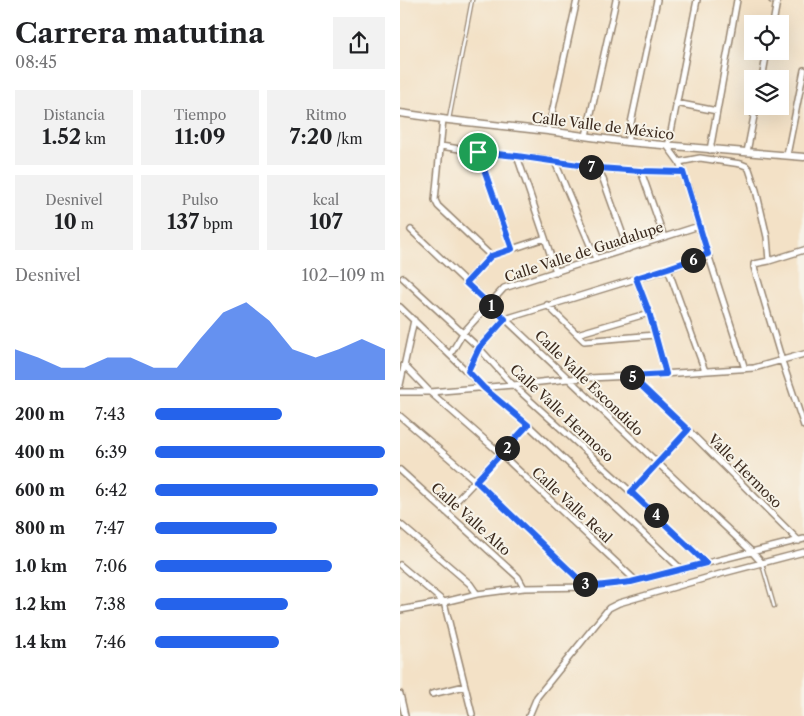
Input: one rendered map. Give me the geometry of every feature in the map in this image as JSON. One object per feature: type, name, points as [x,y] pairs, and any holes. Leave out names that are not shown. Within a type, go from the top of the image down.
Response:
[{"type":"street","points":[[548,131],[577,0]]},
{"type":"street","points":[[586,136],[616,0]]},
{"type":"street","points":[[627,142],[657,0]]},
{"type":"street","points":[[697,0],[668,146],[679,162],[683,172],[745,369]]},
{"type":"street","points":[[710,150],[737,0]]},
{"type":"street","points":[[772,0],[777,1],[775,15]]},
{"type":"street","points":[[787,156],[804,70]]},
{"type":"street","points":[[676,103],[717,111]]},
{"type":"street","name":"Calle Valle de México","points":[[400,113],[627,142],[804,157]]},
{"type":"street","points":[[747,152],[754,115]]},
{"type":"street","points":[[446,120],[435,200],[438,206],[491,256]]},
{"type":"street","points":[[441,146],[599,168],[683,172]]},
{"type":"street","points":[[478,152],[512,249]]},
{"type":"street","points":[[517,156],[556,272]]},
{"type":"street","points":[[679,162],[700,158],[746,166],[756,190],[769,261]]},
{"type":"street","points":[[556,162],[596,259]]},
{"type":"street","points":[[599,168],[628,248]]},
{"type":"street","points":[[641,171],[664,237]]},
{"type":"street","name":"Calle Valle de Guadalupe","points":[[450,355],[463,333],[504,288],[699,226]]},
{"type":"street","name":"Calle Valle Escondido","points":[[411,230],[752,552],[762,564]]},
{"type":"street","points":[[466,283],[491,256],[545,238]]},
{"type":"street","points":[[804,250],[754,264],[782,361],[802,415],[804,426]]},
{"type":"street","points":[[468,371],[479,348],[505,319],[708,254]]},
{"type":"street","points":[[668,268],[705,371]]},
{"type":"street","name":"Calle Valle Hermoso","points":[[403,278],[479,348],[513,385],[706,563]]},
{"type":"street","points":[[636,278],[649,312],[666,374]]},
{"type":"street","points":[[547,305],[584,341],[655,335]]},
{"type":"street","points":[[400,307],[484,388],[528,425],[681,570]]},
{"type":"street","points":[[577,334],[649,312]]},
{"type":"street","points":[[400,385],[414,320]]},
{"type":"street","points":[[400,392],[484,388],[568,378],[745,369],[804,354]]},
{"type":"street","name":"Calle Valle Real","points":[[404,365],[430,392],[501,454],[633,581]]},
{"type":"street","name":"Valle Hermoso","points":[[631,376],[801,540]]},
{"type":"street","points":[[400,416],[476,481],[587,587]]},
{"type":"street","points":[[446,512],[528,425]]},
{"type":"street","points":[[631,492],[688,430]]},
{"type":"street","name":"Calle Valle Alto","points":[[400,470],[518,577],[524,588]]},
{"type":"street","points":[[400,524],[470,584],[477,594]]},
{"type":"street","points":[[400,610],[477,594],[524,588],[587,587],[633,581],[801,540]]},
{"type":"street","points":[[529,716],[537,697],[609,608],[619,603],[804,552]]},
{"type":"street","points":[[400,565],[444,602],[472,714]]},
{"type":"street","points":[[432,694],[465,686]]},
{"type":"street","points":[[400,694],[406,716]]},
{"type":"lane","points":[[446,120],[472,0]]},
{"type":"lane","points":[[762,564],[774,606]]},
{"type":"route","points":[[478,152],[599,168],[683,172],[708,254],[636,278],[649,312],[666,374],[631,376],[688,430],[631,492],[706,563],[631,582],[587,587],[476,481],[528,425],[484,388],[468,371],[479,348],[505,319],[466,283],[491,256],[512,249],[478,152]]}]
